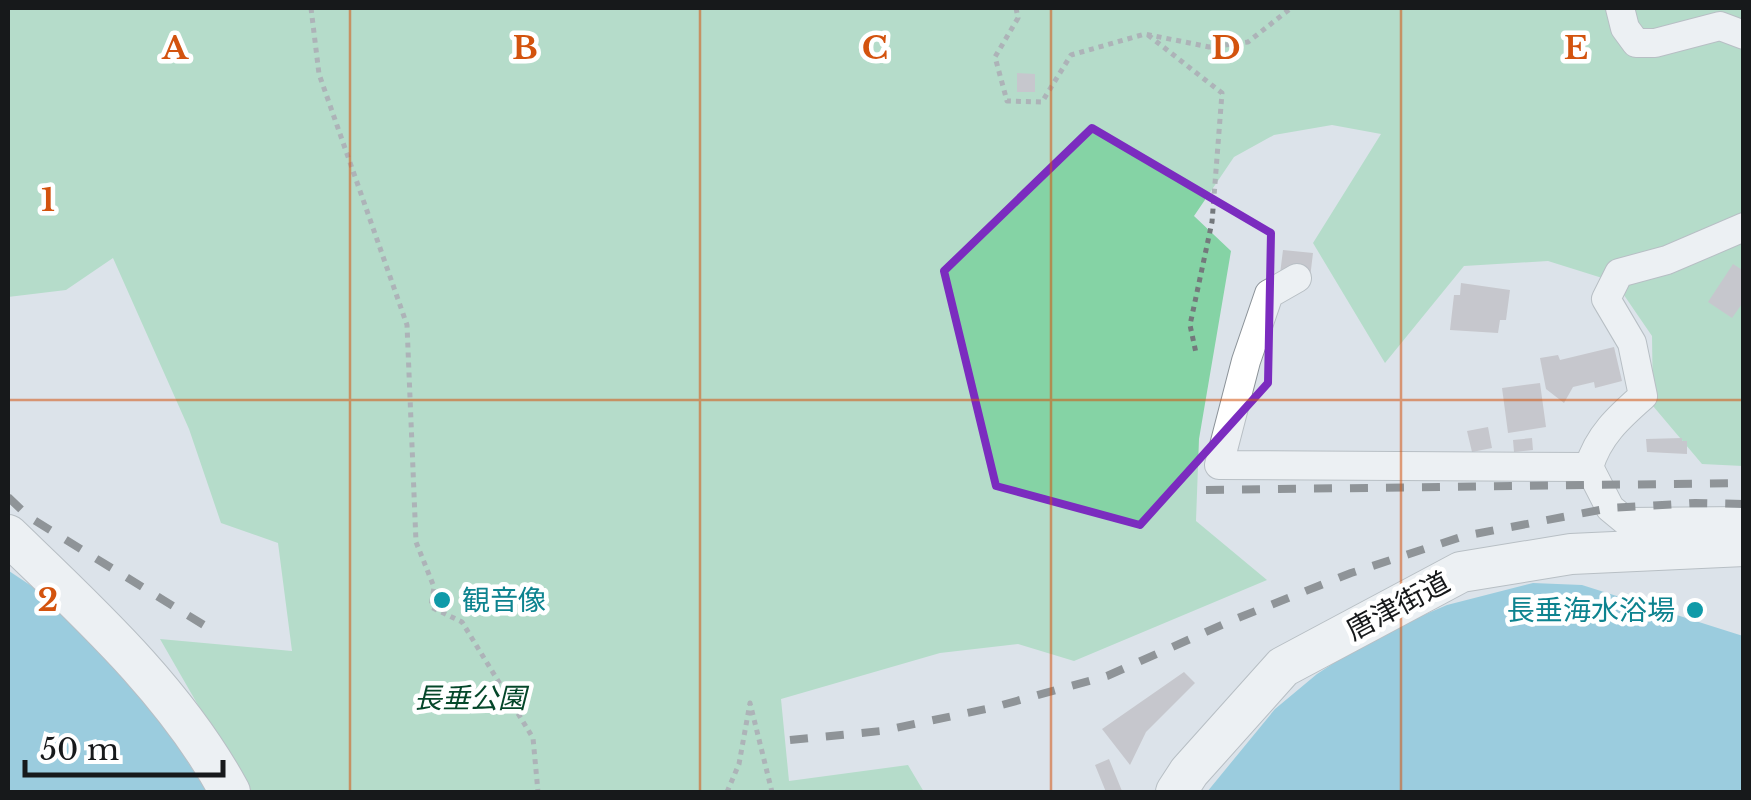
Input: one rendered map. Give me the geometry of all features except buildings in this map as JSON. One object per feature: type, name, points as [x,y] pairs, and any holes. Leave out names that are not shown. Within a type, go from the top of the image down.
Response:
[{"type":"street","points":[[1620,8],[1625,28],[1636,43],[1655,43],[1720,26],[1744,36]]},
{"type":"street","points":[[1744,226],[1667,260],[1620,273],[1606,299],[1632,343],[1643,396],[1616,419],[1594,450],[1589,467],[1610,508],[1626,522],[1744,521]]},
{"type":"street","points":[[1297,278],[1269,294],[1246,361],[1219,465],[1589,467]]},
{"type":"street","points":[[8,534],[146,673],[230,792]]},
{"type":"street","name":"唐津街道","points":[[1176,792],[1189,772],[1283,668],[1462,572],[1571,554],[1744,546]]},
{"type":"path","points":[[311,8],[319,74],[407,325],[416,542],[434,587],[430,607],[462,622],[533,738],[538,792]]},
{"type":"path","points":[[1016,8],[1018,18],[995,57],[1007,102],[1042,102],[1071,55],[1145,34],[1209,47],[1248,42],[1291,8]]},
{"type":"path","points":[[1145,34],[1222,93],[1212,222],[1190,325],[1196,352]]},
{"type":"path","points":[[727,792],[739,764],[750,703],[772,792]]},
{"type":"highlighted area","points":[[1092,128],[1271,233],[1268,383],[1140,525],[996,486],[944,271]]},
{"type":"green space","name":"長垂公園","points":[[8,8],[1743,8],[1743,466],[1702,464],[1653,406],[1652,336],[1615,282],[1548,261],[1464,266],[1385,363],[1313,243],[1381,134],[1332,125],[1274,135],[1234,157],[1194,216],[1231,251],[1199,439],[1196,521],[1267,580],[1074,661],[1018,644],[940,653],[781,699],[789,781],[908,765],[924,792],[248,792],[160,639],[292,651],[278,543],[221,523],[189,429],[113,258],[66,290],[8,297]]},
{"type":"water","points":[[9,571],[57,603],[159,717],[207,792],[8,792]]},
{"type":"water","points":[[1533,583],[1582,585],[1743,636],[1743,792],[1207,792],[1275,709],[1317,674],[1377,635],[1447,605]]},
{"type":"railway","points":[[1206,490],[1744,483]]},
{"type":"railway","points":[[8,497],[29,517],[207,627]]},
{"type":"railway","points":[[790,740],[881,731],[991,708],[1107,676],[1351,573],[1464,536],[1610,508],[1744,504]]},
{"type":"place","name":"観音像","points":[[442,600]]},
{"type":"place","name":"長垂海水浴場","points":[[1695,610]]}]
